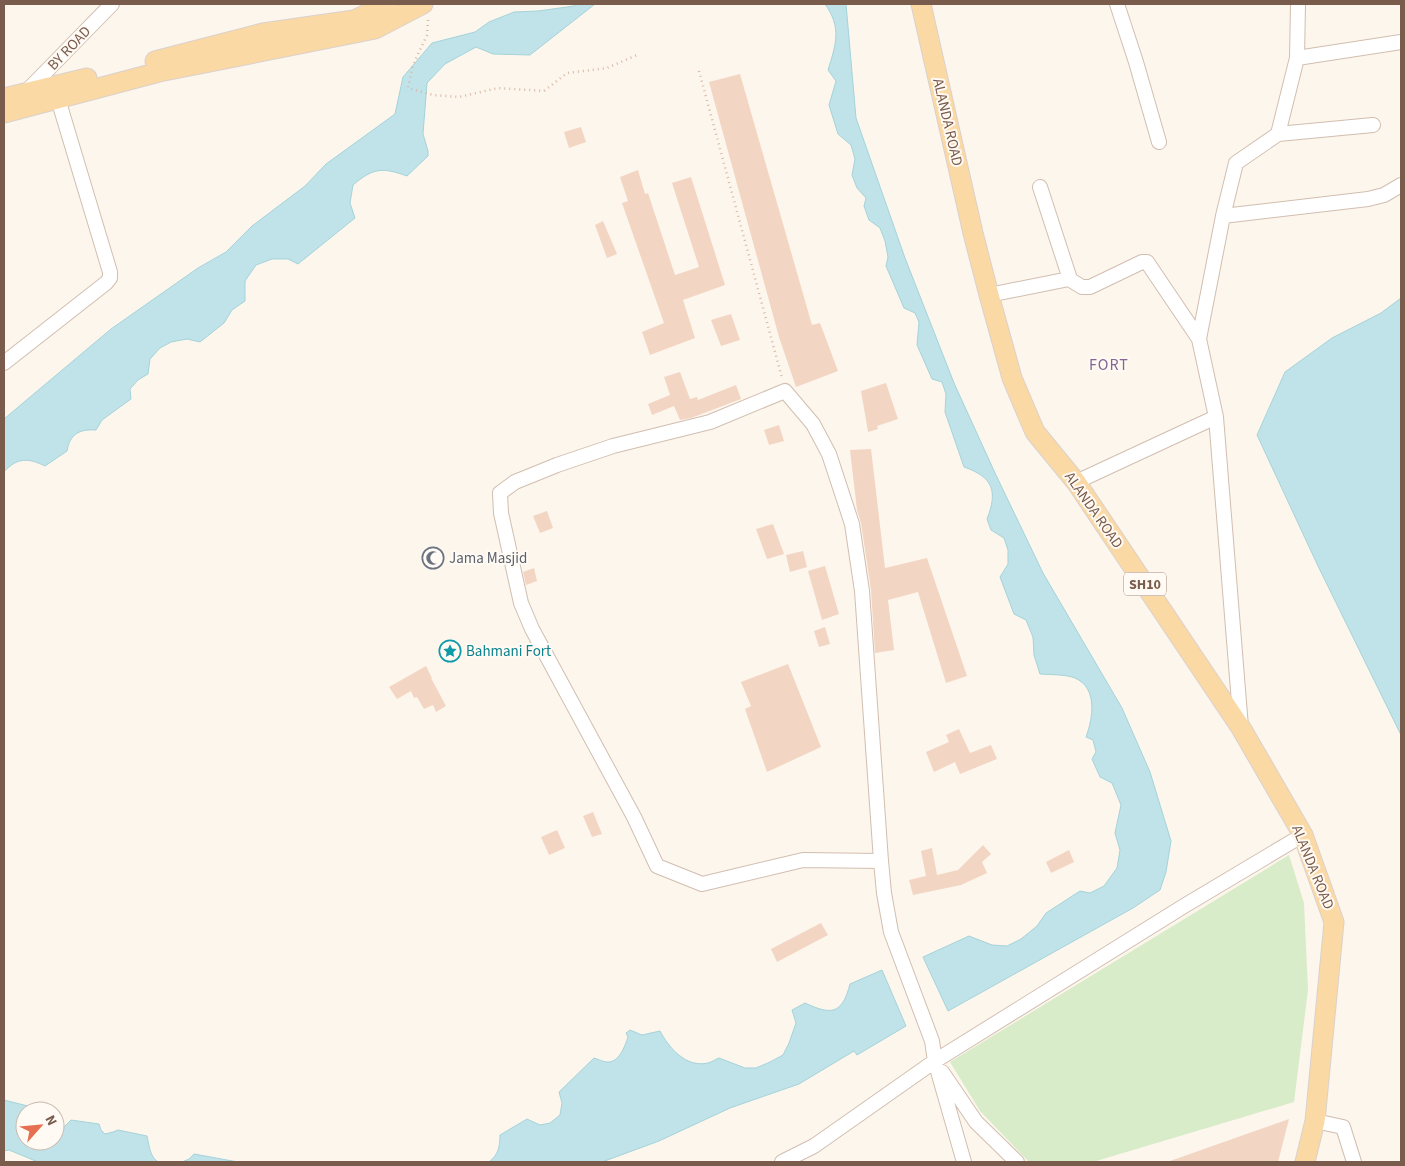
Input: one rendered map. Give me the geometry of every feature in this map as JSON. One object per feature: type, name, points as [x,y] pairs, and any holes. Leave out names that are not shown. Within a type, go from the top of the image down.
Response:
[{"type":"main road","points":[[4,98],[242,38],[354,20],[389,4]]},
{"type":"main road","name":"ALANDA ROAD","points":[[921,4],[972,233],[1012,378],[1035,432],[1076,482],[1241,728],[1303,836],[1334,922],[1315,1121],[1305,1162]]},
{"type":"main road","points":[[4,113],[160,72],[375,29],[426,12]]},
{"type":"street","name":"BY ROAD","points":[[25,93],[112,4]]},
{"type":"street","points":[[1117,4],[1159,142]]},
{"type":"street","points":[[1278,134],[1297,58],[1298,4]]},
{"type":"street","points":[[1297,58],[1401,42]]},
{"type":"street","points":[[4,363],[110,278],[58,98]]},
{"type":"street","points":[[1199,339],[1223,216],[1236,163],[1278,134],[1373,125]]},
{"type":"street","points":[[1223,216],[1368,199],[1384,195],[1401,185]]},
{"type":"street","points":[[1040,187],[1070,279],[1082,287],[1090,287],[1142,262],[1147,262],[1199,339],[1216,417],[1241,728]]},
{"type":"street","points":[[989,295],[1070,279]]},
{"type":"street","points":[[881,861],[803,860],[702,884],[657,866],[634,817],[532,629],[521,603],[501,513],[500,493],[515,482],[557,465],[613,446],[710,422],[785,391],[813,424],[829,454],[852,524],[862,591],[881,861],[891,932],[932,1041],[935,1061],[964,1162]]},
{"type":"street","points":[[1076,482],[1216,417]]},
{"type":"street","points":[[782,1162],[814,1146],[935,1061],[1176,911],[1303,836]]},
{"type":"street","points":[[935,1061],[976,1122],[1017,1162]]},
{"type":"street","points":[[1315,1121],[1344,1127],[1354,1162]]},
{"type":"path","points":[[426,12],[427,35],[413,65],[408,88],[433,95],[459,97],[498,88],[544,91],[567,73],[607,68],[637,55]]},
{"type":"path","points":[[699,71],[785,391]]},
{"type":"green space","points":[[1289,855],[1304,903],[1308,990],[1294,1102],[1093,1162],[1029,1162],[980,1111],[950,1062]]},
{"type":"water","points":[[576,4],[595,4],[530,55],[493,54],[476,47],[445,64],[427,83],[423,134],[428,156],[407,176],[384,170],[372,172],[360,179],[353,185],[350,203],[355,218],[298,264],[288,259],[272,259],[256,265],[245,281],[245,301],[232,310],[224,323],[200,342],[187,339],[171,342],[160,348],[150,359],[148,374],[138,380],[130,389],[131,399],[102,420],[96,430],[85,430],[76,434],[70,440],[67,451],[45,466],[34,461],[23,460],[18,461],[4,472],[4,419],[111,329],[198,268],[226,252],[252,226],[305,186],[326,164],[395,114],[403,77],[432,43],[475,32],[489,22],[514,12],[538,11],[574,6]]},
{"type":"water","points":[[825,4],[846,4],[856,118],[905,258],[954,383],[1043,573],[1122,708],[1150,772],[1171,841],[1166,872],[1160,890],[1133,908],[948,1011],[923,957],[969,936],[992,945],[1007,946],[1021,939],[1037,926],[1046,913],[1080,891],[1090,893],[1104,886],[1117,868],[1120,850],[1115,833],[1121,805],[1112,783],[1100,777],[1092,759],[1096,752],[1093,740],[1086,737],[1092,713],[1092,704],[1087,689],[1075,678],[1062,675],[1040,674],[1034,655],[1033,637],[1026,620],[1014,614],[1000,577],[1008,564],[1008,550],[1004,538],[991,530],[987,519],[992,500],[990,486],[981,475],[964,467],[945,412],[946,394],[942,382],[932,379],[917,345],[919,322],[915,313],[904,308],[886,266],[888,257],[885,241],[880,228],[869,220],[864,206],[866,198],[857,188],[852,175],[855,159],[851,145],[838,134],[829,105],[836,81],[828,70],[835,44],[836,29]]},
{"type":"water","points":[[1401,298],[1401,735],[1318,566],[1257,435],[1285,372],[1332,338],[1381,313]]},
{"type":"water","points":[[882,970],[906,1026],[857,1055],[854,1051],[799,1084],[730,1108],[659,1141],[602,1162],[489,1162],[495,1157],[498,1150],[500,1135],[527,1119],[540,1125],[550,1123],[560,1115],[562,1103],[559,1092],[594,1058],[605,1062],[615,1060],[623,1049],[628,1037],[626,1033],[630,1030],[642,1035],[660,1031],[673,1050],[686,1060],[692,1062],[708,1063],[719,1058],[745,1068],[756,1068],[783,1055],[796,1023],[792,1010],[805,1003],[822,1009],[834,1010],[843,1002],[850,984]]},
{"type":"water","points":[[4,1100],[15,1103],[15,1151],[65,1151],[65,1126],[71,1120],[99,1124],[105,1134],[118,1130],[147,1136],[149,1147],[155,1160],[158,1162],[38,1162],[9,1150],[4,1151]]},
{"type":"water","points":[[194,1154],[238,1162],[182,1162]]},
{"type":"building","points":[[740,74],[812,325],[820,323],[838,371],[796,387],[779,337],[709,82]]},
{"type":"building","points":[[581,127],[586,142],[569,148],[564,132]]},
{"type":"building","points":[[638,170],[645,194],[648,193],[675,275],[699,267],[672,183],[691,177],[725,285],[683,300],[695,338],[650,355],[642,332],[664,323],[622,203],[628,201],[620,177]]},
{"type":"building","points":[[603,221],[617,254],[607,258],[595,225]]},
{"type":"building","points":[[731,314],[740,340],[721,346],[711,320]]},
{"type":"building","points":[[680,372],[690,399],[697,397],[698,400],[736,385],[741,399],[691,418],[680,420],[674,406],[652,415],[648,404],[670,395],[664,377]]},
{"type":"building","points":[[886,383],[898,419],[877,426],[878,429],[868,432],[861,391]]},
{"type":"building","points":[[779,425],[784,441],[769,445],[764,430]]},
{"type":"building","points":[[871,449],[885,568],[927,558],[967,676],[946,683],[918,592],[888,600],[894,650],[875,653],[871,590],[861,523],[857,510],[850,450]]},
{"type":"building","points":[[547,511],[553,528],[540,533],[533,516]]},
{"type":"building","points":[[773,524],[784,554],[767,559],[756,529]]},
{"type":"building","points":[[803,551],[807,567],[790,572],[786,555]]},
{"type":"building","points":[[825,566],[839,614],[822,620],[808,571]]},
{"type":"building","points":[[534,568],[537,581],[526,585],[523,572]]},
{"type":"building","points":[[825,627],[830,644],[819,647],[814,631]]},
{"type":"building","points":[[788,664],[821,747],[767,772],[745,709],[751,706],[741,682]]},
{"type":"building","points":[[426,666],[446,706],[436,712],[433,705],[424,709],[417,697],[414,698],[411,691],[397,699],[389,687]]},
{"type":"building","points":[[959,729],[970,753],[991,745],[997,759],[960,774],[955,762],[934,772],[926,752],[949,742],[946,735]]},
{"type":"building","points":[[593,812],[602,834],[592,837],[583,816]]},
{"type":"building","points":[[557,830],[565,848],[549,855],[541,837]]},
{"type":"building","points":[[983,845],[991,854],[982,862],[987,873],[961,885],[913,895],[909,880],[926,876],[921,851],[932,848],[937,875],[958,870]]},
{"type":"building","points":[[1069,850],[1074,862],[1051,873],[1046,862]]},
{"type":"building","points":[[821,923],[828,935],[777,962],[771,949]]},
{"type":"building","points":[[1289,1119],[1278,1162],[1170,1162],[1170,1161]]},
{"type":"place","name":"Jama Masjid","points":[[433,558]]},
{"type":"place","name":"Bahmani Fort","points":[[450,651]]},
{"type":"district","name":"FORT","points":[[1109,364]]}]
